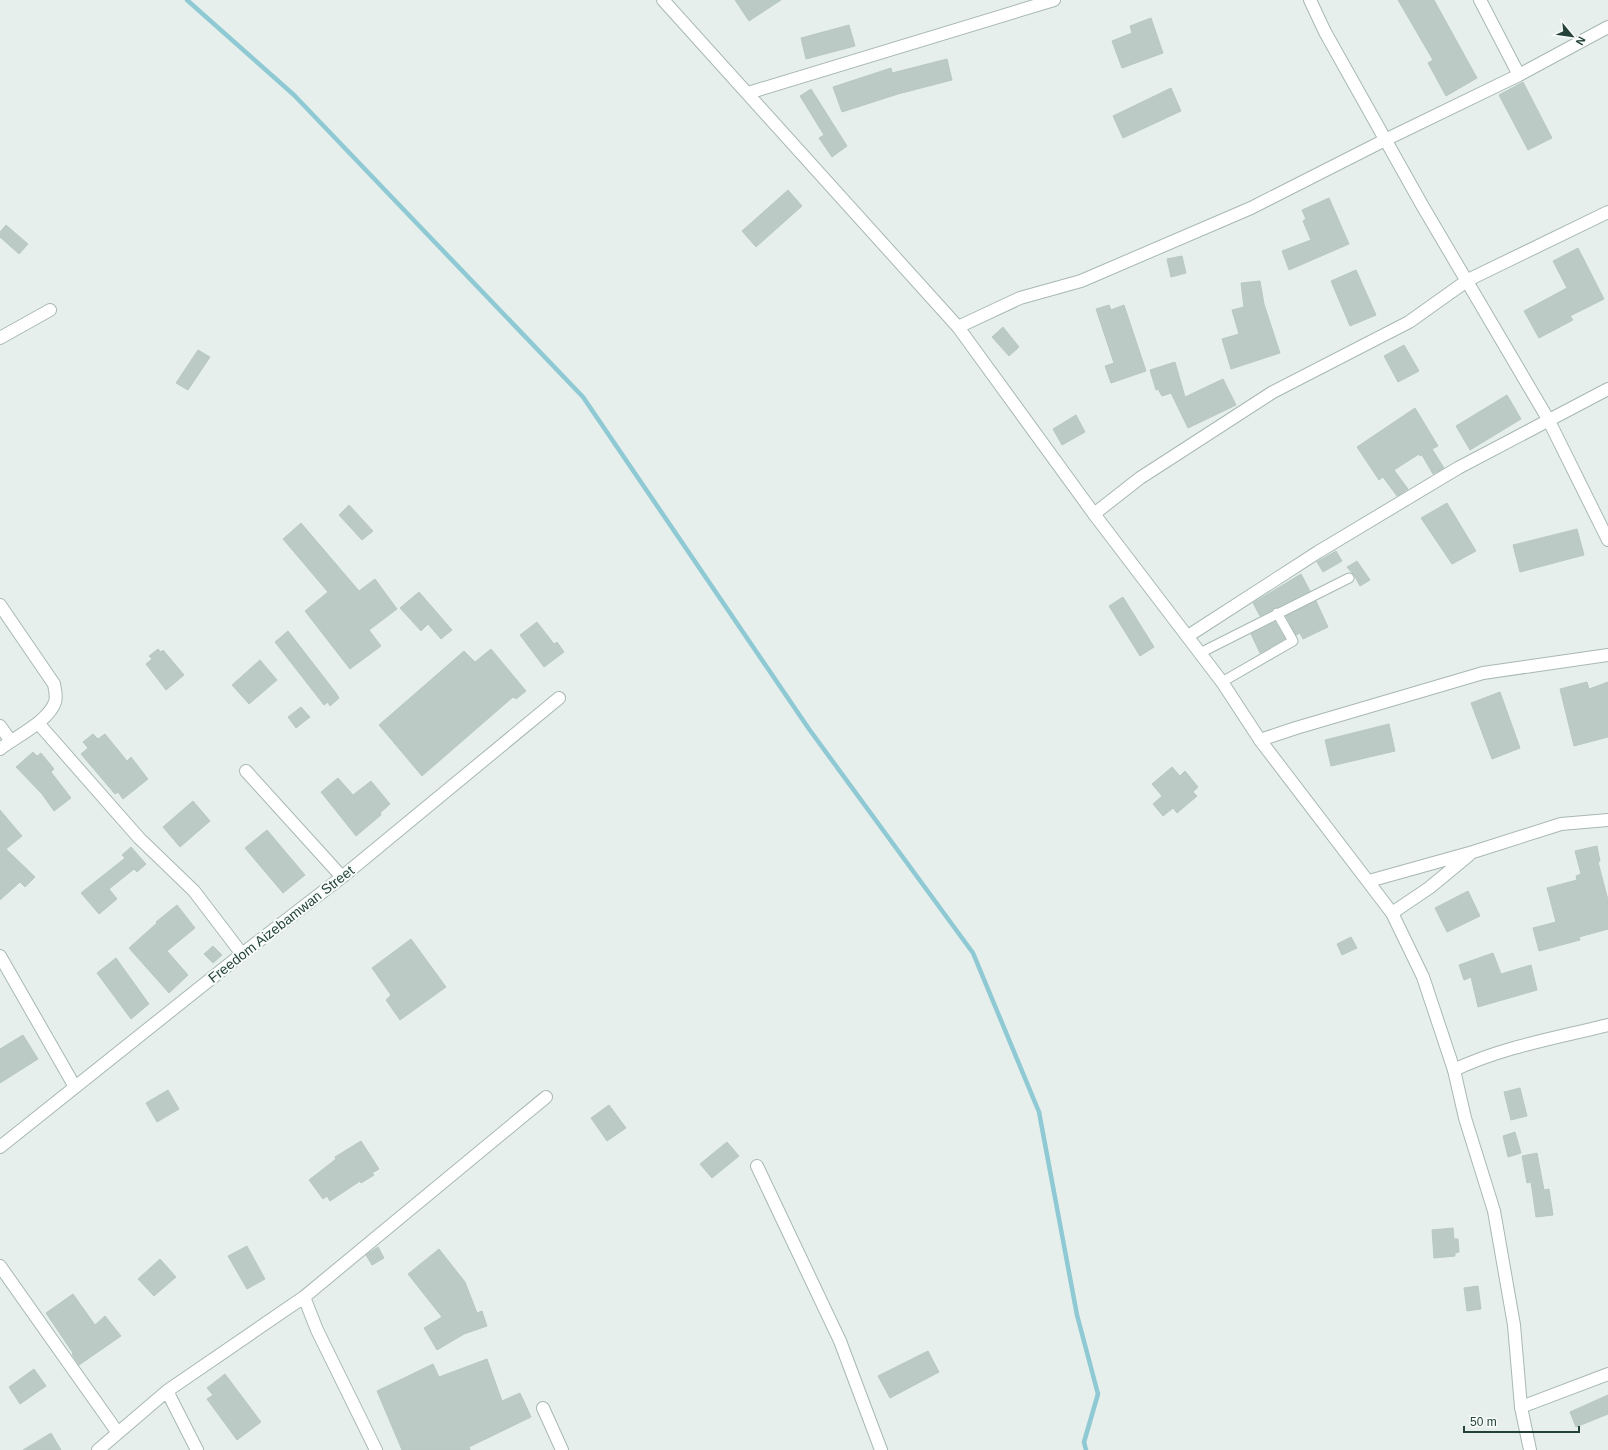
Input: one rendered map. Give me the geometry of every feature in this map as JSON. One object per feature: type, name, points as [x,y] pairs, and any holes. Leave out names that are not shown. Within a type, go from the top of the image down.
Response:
[{"type":"street","points":[[663,0],[958,327],[1094,514],[1222,682],[1260,740],[1392,913],[1423,977],[1454,1070],[1465,1118],[1494,1211],[1514,1324],[1521,1407],[1530,1450]]},
{"type":"street","points":[[748,93],[1054,0]]},
{"type":"street","points":[[1310,0],[1325,32],[1387,139],[1422,205],[1468,280],[1548,419],[1608,540]]},
{"type":"street","points":[[1480,0],[1519,75]]},
{"type":"street","points":[[958,327],[1020,298],[1081,281],[1251,208],[1387,139],[1519,75],[1608,27]]},
{"type":"street","points":[[1094,514],[1140,478],[1272,392],[1409,322],[1468,280],[1608,212]]},
{"type":"street","points":[[0,338],[50,310]]},
{"type":"street","points":[[1188,636],[1318,552],[1458,468],[1548,419],[1608,389]]},
{"type":"street","points":[[0,605],[54,684],[56,693],[55,703],[38,722],[0,748]]},
{"type":"street","points":[[1260,740],[1483,673],[1608,655]]},
{"type":"street","name":"Freedom Aizebamwan Street","points":[[0,1147],[242,954],[342,877],[559,698]]},
{"type":"street","points":[[38,722],[139,838],[194,891],[242,954]]},
{"type":"street","points":[[0,726],[10,740]]},
{"type":"street","points":[[246,770],[342,877]]},
{"type":"street","points":[[1369,881],[1474,852],[1561,824],[1608,820]]},
{"type":"street","points":[[1392,913],[1423,892],[1474,852]]},
{"type":"street","points":[[0,956],[75,1087]]},
{"type":"street","points":[[1454,1070],[1473,1061],[1506,1050],[1608,1025]]},
{"type":"street","points":[[98,1450],[167,1391],[304,1297],[546,1097]]},
{"type":"street","points":[[757,1166],[840,1341],[881,1450]]},
{"type":"street","points":[[0,1266],[118,1433]]},
{"type":"street","points":[[304,1297],[317,1330],[376,1450]]},
{"type":"street","points":[[1521,1407],[1608,1374]]},
{"type":"street","points":[[167,1391],[197,1450]]},
{"type":"street","points":[[543,1408],[562,1450]]},
{"type":"lane","points":[[1200,653],[1348,578]]},
{"type":"lane","points":[[1222,682],[1293,641],[1277,613]]},
{"type":"building","points":[[735,0],[781,0],[749,21]]},
{"type":"building","points":[[1398,0],[1434,0],[1477,78],[1446,96],[1428,63],[1433,60]]},
{"type":"building","points":[[1151,18],[1163,53],[1122,68],[1112,41],[1132,33],[1130,26]]},
{"type":"building","points":[[849,25],[855,46],[806,59],[801,38]]},
{"type":"building","points":[[947,59],[952,80],[898,94],[842,112],[833,87],[891,68],[892,73]]},
{"type":"building","points":[[1523,82],[1552,138],[1528,150],[1499,95]]},
{"type":"building","points":[[1171,88],[1181,111],[1123,138],[1113,116]]},
{"type":"building","points":[[811,89],[847,146],[832,157],[819,138],[824,135],[800,96]]},
{"type":"building","points":[[788,190],[802,206],[756,247],[742,231]]},
{"type":"building","points":[[1329,198],[1349,244],[1289,270],[1282,251],[1311,240],[1303,221],[1306,219],[1302,210]]},
{"type":"building","points":[[6,225],[28,244],[19,254],[0,237],[0,232]]},
{"type":"building","points":[[1578,248],[1604,299],[1570,316],[1573,320],[1539,338],[1524,311],[1567,288],[1553,261]]},
{"type":"building","points":[[1182,256],[1186,273],[1171,277],[1167,259]]},
{"type":"building","points":[[1356,270],[1376,315],[1350,326],[1331,281]]},
{"type":"building","points":[[1260,281],[1264,304],[1280,353],[1231,369],[1222,339],[1239,334],[1232,310],[1244,307],[1241,283]]},
{"type":"building","points":[[1109,305],[1111,310],[1124,305],[1146,371],[1111,383],[1105,366],[1114,363],[1096,309]]},
{"type":"building","points":[[1003,327],[1019,347],[1009,356],[992,337]]},
{"type":"building","points":[[1404,345],[1419,371],[1398,382],[1384,356]]},
{"type":"building","points":[[198,350],[210,357],[188,390],[176,383]]},
{"type":"building","points":[[1175,362],[1185,397],[1223,379],[1236,405],[1188,428],[1171,393],[1162,396],[1158,389],[1156,390],[1150,370]]},
{"type":"building","points":[[1507,395],[1521,419],[1470,450],[1456,426]]},
{"type":"building","points":[[1415,408],[1438,446],[1432,449],[1444,468],[1433,474],[1422,455],[1420,456],[1419,454],[1394,470],[1408,489],[1397,496],[1383,477],[1379,480],[1357,447]]},
{"type":"building","points":[[1076,415],[1085,432],[1062,445],[1053,429]]},
{"type":"building","points":[[1447,503],[1476,551],[1452,564],[1421,518]]},
{"type":"building","points":[[349,505],[373,531],[362,540],[339,515]]},
{"type":"building","points":[[301,523],[359,591],[375,579],[397,609],[369,630],[381,646],[350,669],[305,611],[328,592],[283,539]]},
{"type":"building","points":[[1577,529],[1584,555],[1520,572],[1513,545]]},
{"type":"building","points":[[1336,551],[1342,561],[1323,572],[1317,562]]},
{"type":"building","points":[[1357,561],[1370,580],[1360,586],[1354,575],[1347,567]]},
{"type":"building","points":[[1301,574],[1310,591],[1260,616],[1253,603]]},
{"type":"building","points":[[419,592],[452,630],[441,639],[428,624],[421,631],[400,608]]},
{"type":"building","points":[[1123,597],[1154,647],[1140,656],[1109,606]]},
{"type":"building","points":[[1316,601],[1328,627],[1303,639],[1300,633],[1296,635],[1286,616]]},
{"type":"building","points":[[537,622],[554,644],[557,642],[564,652],[544,667],[520,635]]},
{"type":"building","points":[[1275,622],[1285,639],[1260,653],[1251,634]]},
{"type":"building","points":[[288,631],[339,698],[330,706],[328,702],[324,705],[275,642]]},
{"type":"building","points":[[158,649],[161,652],[163,650],[184,675],[166,690],[146,664],[152,659],[149,656]]},
{"type":"building","points":[[491,649],[526,691],[516,699],[513,697],[422,776],[379,725],[464,651],[475,662]]},
{"type":"building","points":[[260,660],[277,680],[249,704],[232,685]]},
{"type":"building","points":[[1587,682],[1589,689],[1608,682],[1608,737],[1574,746],[1560,689]]},
{"type":"building","points":[[1500,692],[1520,748],[1492,759],[1471,703]]},
{"type":"building","points":[[301,707],[310,717],[296,728],[288,717]]},
{"type":"building","points":[[1389,724],[1395,751],[1331,766],[1325,740]]},
{"type":"building","points":[[93,734],[98,739],[105,734],[127,761],[131,757],[148,779],[123,799],[118,792],[115,794],[81,754],[88,748],[83,742]]},
{"type":"building","points":[[33,752],[37,756],[41,753],[54,769],[51,772],[71,798],[54,811],[42,794],[16,767]]},
{"type":"building","points":[[1172,767],[1180,776],[1185,771],[1198,787],[1193,792],[1197,796],[1177,813],[1173,808],[1163,816],[1153,804],[1162,796],[1152,784]]},
{"type":"building","points":[[338,778],[353,795],[371,781],[390,804],[380,813],[381,815],[356,836],[321,792]]},
{"type":"building","points":[[193,801],[210,821],[180,847],[163,827]]},
{"type":"building","points":[[0,810],[22,836],[6,849],[35,877],[25,887],[20,882],[0,900]]},
{"type":"building","points":[[267,830],[305,875],[283,893],[245,848]]},
{"type":"building","points":[[1597,846],[1600,861],[1598,862],[1608,900],[1608,929],[1579,937],[1580,940],[1539,951],[1533,928],[1556,922],[1547,888],[1577,880],[1576,876],[1581,874],[1575,851]]},
{"type":"building","points":[[131,847],[146,864],[137,872],[134,869],[109,889],[117,899],[99,914],[81,893],[125,858],[122,855]]},
{"type":"building","points":[[1468,891],[1480,916],[1447,932],[1435,908]]},
{"type":"building","points":[[177,905],[195,928],[167,951],[188,975],[169,993],[129,948],[157,923],[156,922]]},
{"type":"building","points":[[1351,937],[1357,948],[1342,955],[1337,944]]},
{"type":"building","points":[[411,939],[446,987],[400,1020],[386,1000],[391,995],[372,968]]},
{"type":"building","points":[[213,946],[222,955],[213,963],[204,954]]},
{"type":"building","points":[[1493,953],[1501,974],[1531,965],[1537,990],[1478,1007],[1471,977],[1464,980],[1459,965]]},
{"type":"building","points":[[116,958],[149,1004],[131,1019],[97,973]]},
{"type":"building","points":[[23,1035],[38,1059],[0,1083],[0,1049]]},
{"type":"building","points":[[1520,1088],[1527,1116],[1511,1120],[1504,1092]]},
{"type":"building","points":[[168,1090],[179,1109],[157,1122],[146,1103]]},
{"type":"building","points":[[609,1105],[626,1128],[607,1141],[591,1118]]},
{"type":"building","points":[[1515,1132],[1521,1153],[1508,1157],[1503,1136]]},
{"type":"building","points":[[361,1141],[379,1169],[372,1173],[374,1175],[361,1183],[360,1181],[330,1201],[327,1196],[323,1199],[309,1180],[336,1159],[335,1157]]},
{"type":"building","points":[[727,1142],[739,1156],[712,1178],[700,1164]]},
{"type":"building","points":[[1537,1153],[1544,1190],[1549,1189],[1553,1215],[1536,1217],[1531,1182],[1527,1183],[1522,1156]]},
{"type":"building","points":[[1453,1228],[1454,1239],[1458,1239],[1459,1252],[1455,1253],[1455,1256],[1434,1258],[1432,1230]]},
{"type":"building","points":[[247,1246],[265,1279],[247,1289],[228,1256]]},
{"type":"building","points":[[378,1247],[384,1258],[372,1265],[366,1255]]},
{"type":"building","points":[[439,1249],[465,1282],[477,1313],[482,1311],[487,1326],[464,1334],[437,1350],[424,1328],[442,1317],[408,1274]]},
{"type":"building","points":[[160,1259],[176,1277],[154,1296],[138,1279]]},
{"type":"building","points":[[1478,1286],[1481,1309],[1467,1311],[1464,1288]]},
{"type":"building","points":[[73,1294],[95,1325],[105,1316],[121,1336],[79,1365],[72,1354],[73,1353],[46,1313]]},
{"type":"building","points":[[928,1351],[939,1372],[890,1398],[878,1376]]},
{"type":"building","points":[[487,1359],[502,1401],[520,1393],[531,1417],[469,1447],[470,1450],[402,1450],[377,1391],[433,1364],[439,1377]]},
{"type":"building","points":[[34,1369],[46,1386],[20,1404],[9,1387]]},
{"type":"building","points":[[225,1374],[261,1422],[237,1440],[207,1399],[213,1395],[207,1388]]},
{"type":"building","points":[[1608,1395],[1608,1414],[1576,1427],[1570,1412]]},
{"type":"building","points":[[51,1433],[61,1450],[23,1450]]},
{"type":"waterway","points":[[187,0],[294,95],[583,397],[809,729],[973,953],[1039,1112],[1077,1315],[1098,1394],[1084,1442],[1086,1450]]}]
